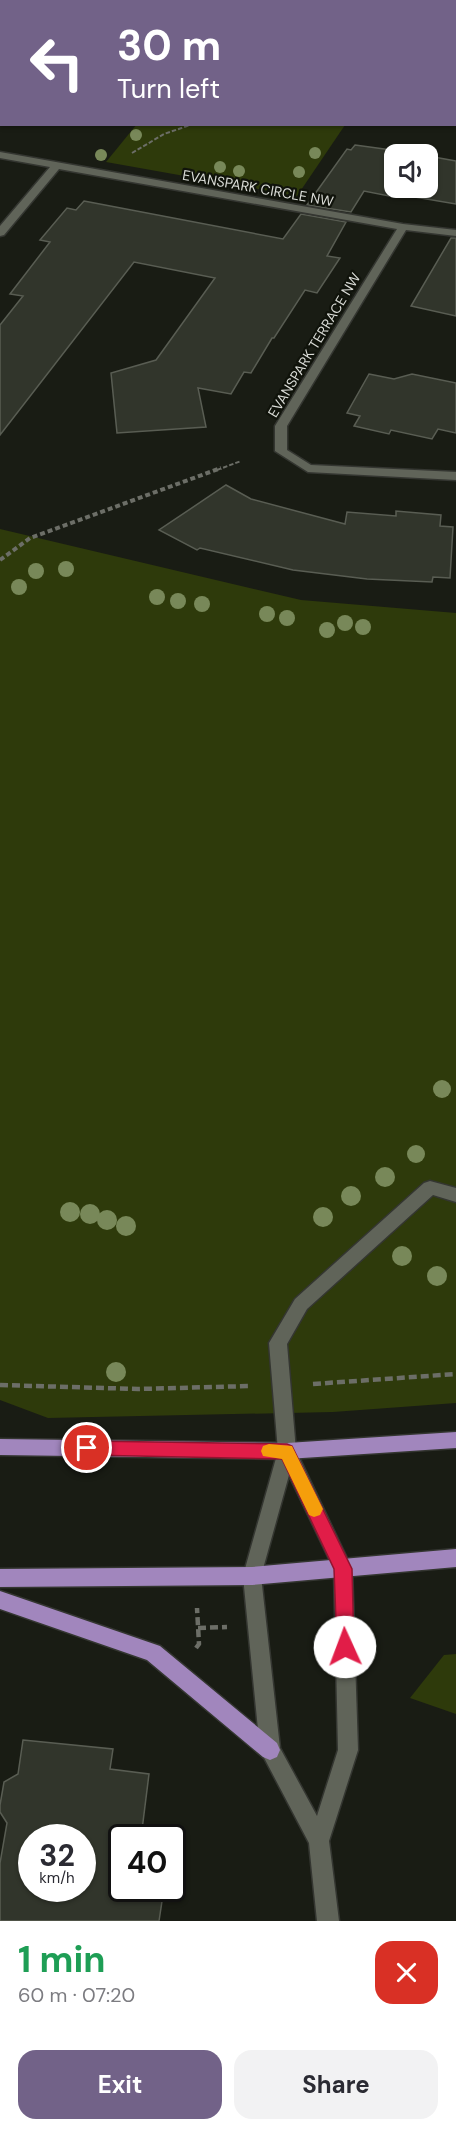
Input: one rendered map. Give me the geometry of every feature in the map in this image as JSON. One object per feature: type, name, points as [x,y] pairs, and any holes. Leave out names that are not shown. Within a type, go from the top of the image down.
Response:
[{"type":"main road","points":[[0,1447],[287,1451],[456,1440]]},
{"type":"main road","points":[[0,1578],[252,1576],[456,1558]]},
{"type":"main road","points":[[0,1600],[153,1653],[270,1750]]},
{"type":"street","name":"EVANSPARK CIRCLE NW","points":[[0,155],[403,227],[456,233]]},
{"type":"street","points":[[0,233],[56,166]]},
{"type":"street","name":"EVANSPARK TERRACE NW","points":[[403,227],[281,426],[281,451],[309,468],[456,476]]},
{"type":"street","points":[[319,1841],[348,1750],[343,1569],[287,1451],[278,1343],[301,1304],[430,1188],[456,1196]]},
{"type":"street","points":[[287,1451],[252,1576],[270,1750],[319,1841],[328,1921]]},
{"type":"path","points":[[130,155],[164,134],[187,126]]},
{"type":"path","points":[[0,560],[30,538],[241,461]]},
{"type":"path","points":[[0,1385],[138,1389],[280,1385],[456,1374]]},
{"type":"path","points":[[195,1651],[199,1644],[197,1608]]},
{"type":"path","points":[[198,1628],[238,1626]]},
{"type":"green space","points":[[135,126],[344,126],[297,196],[106,162]]},
{"type":"green space","points":[[0,529],[301,600],[456,613],[456,1403],[333,1412],[48,1418],[0,1400]]},
{"type":"green space","points":[[456,1654],[456,1714],[410,1698],[444,1655]]},
{"type":"building","points":[[355,145],[384,149],[384,195],[364,191],[351,212],[307,205],[347,149],[351,150]]},
{"type":"building","points":[[438,158],[456,161],[456,204],[421,198],[438,198]]},
{"type":"building","points":[[84,201],[283,239],[301,214],[346,222],[327,256],[340,258],[317,293],[305,290],[251,373],[244,372],[231,394],[198,388],[206,427],[117,433],[111,373],[156,360],[215,278],[134,262],[0,435],[0,325],[23,296],[10,294],[50,242],[40,240],[67,208],[76,210]]},
{"type":"building","points":[[451,238],[456,238],[456,316],[411,306]]},
{"type":"building","points":[[369,374],[394,379],[412,374],[456,383],[456,433],[438,429],[432,439],[391,430],[389,434],[354,426],[360,416],[347,413]]},
{"type":"building","points":[[226,485],[251,499],[345,524],[347,512],[396,516],[396,511],[441,515],[440,526],[453,527],[450,578],[433,577],[432,582],[367,579],[293,570],[200,548],[197,550],[159,530]]},
{"type":"building","points":[[23,1740],[113,1749],[110,1769],[149,1774],[143,1824],[108,1824],[108,1902],[162,1902],[159,1921],[0,1921],[0,1863],[7,1823],[0,1812],[4,1782],[18,1774]]},
{"type":"slow traffic","points":[[269,1451],[287,1451],[314,1509]]},
{"type":"route","points":[[87,1448],[287,1451],[343,1569],[345,1647]]}]
